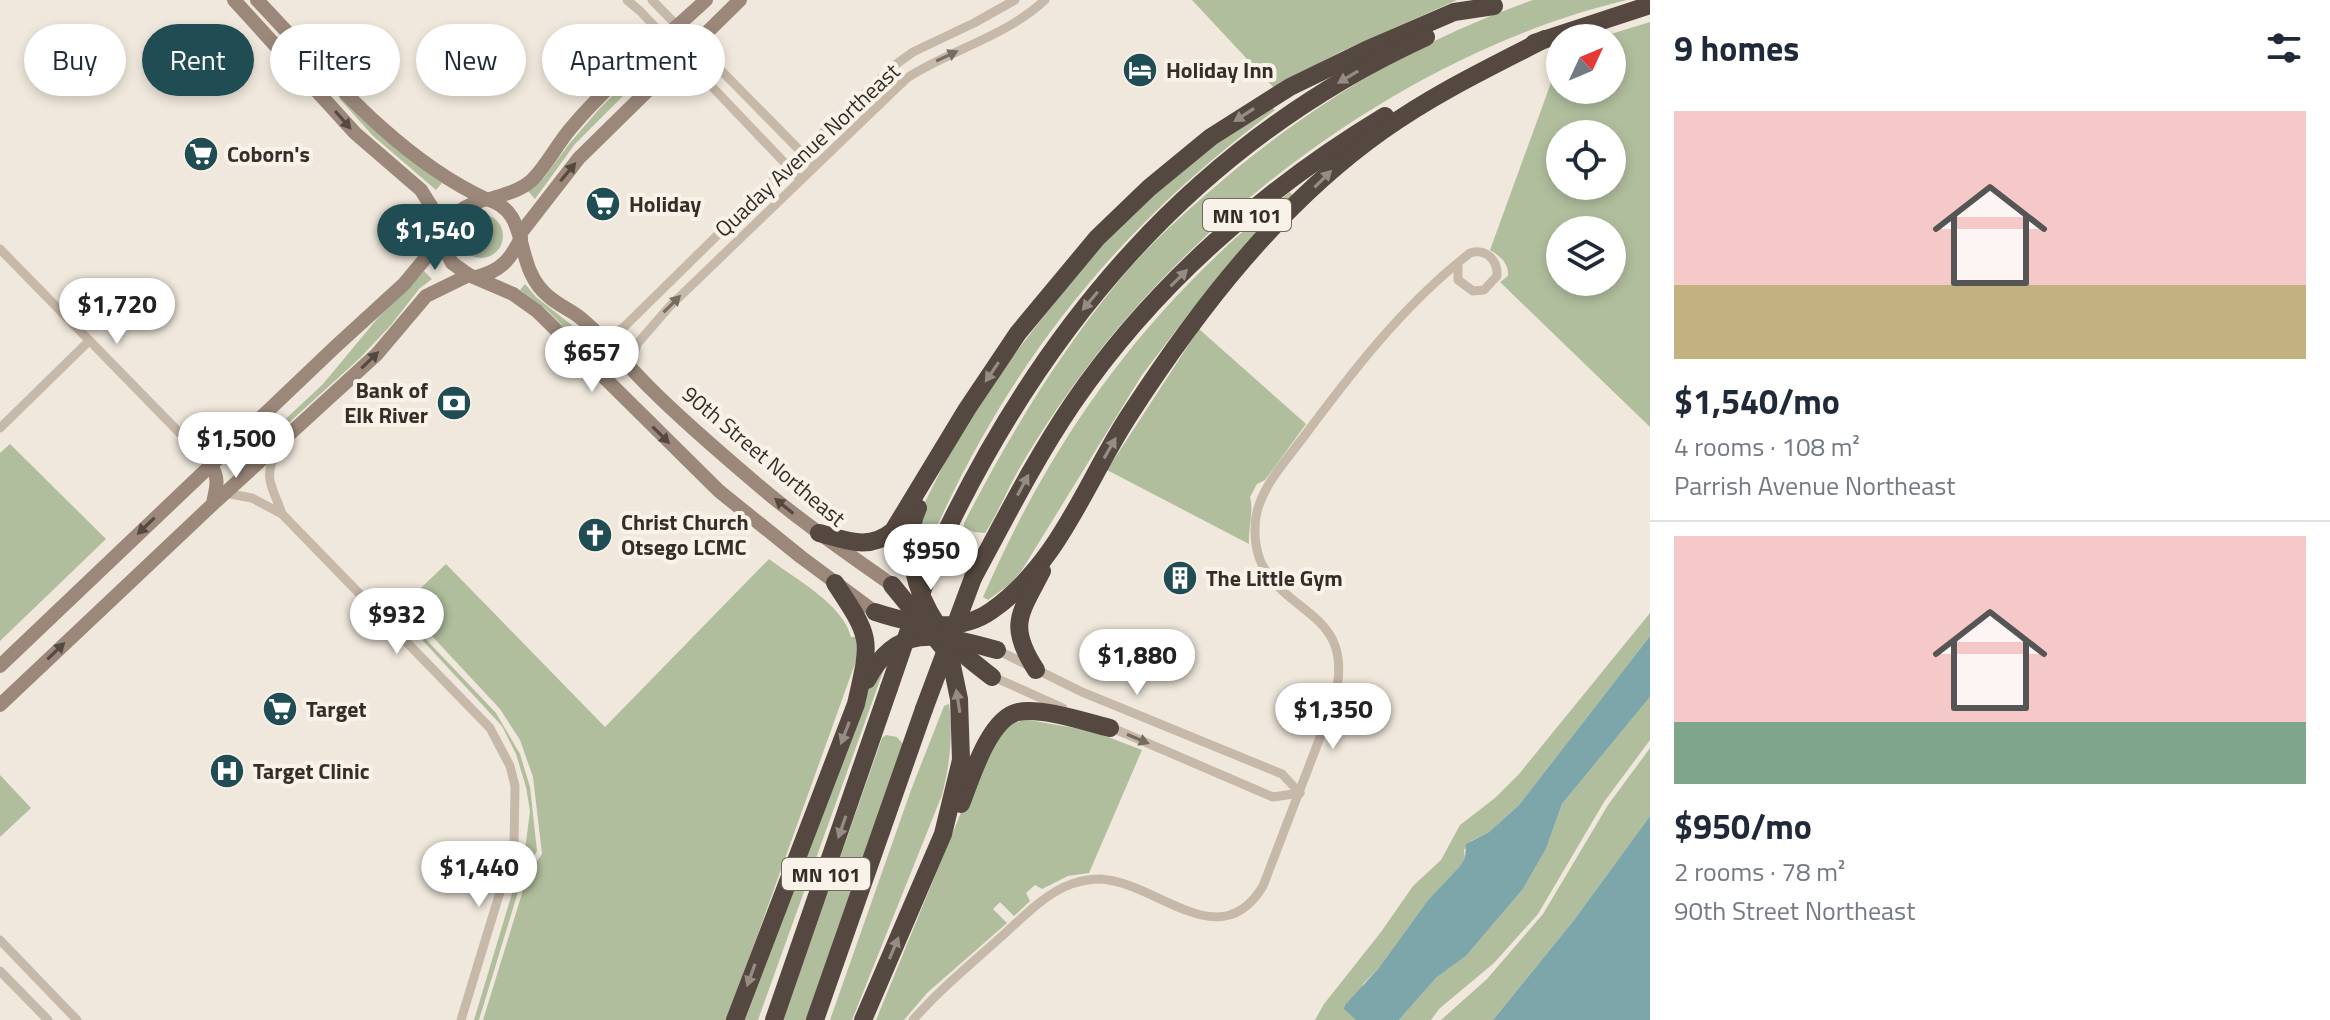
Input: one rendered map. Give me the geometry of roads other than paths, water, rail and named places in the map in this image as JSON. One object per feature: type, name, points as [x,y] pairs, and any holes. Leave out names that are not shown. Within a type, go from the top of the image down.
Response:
[{"type":"highway","points":[[819,533],[870,543],[883,539],[901,520],[994,368],[1047,297],[1106,229],[1178,163],[1248,112],[1329,66],[1454,12],[1499,3]]},
{"type":"highway","name":"MN 101","points":[[774,1020],[934,557],[989,446],[1033,377],[1116,269],[1180,202],[1238,152],[1309,100],[1366,66],[1499,3]]},
{"type":"highway","name":"MN 101","points":[[815,1020],[973,578],[1028,474],[1114,346],[1217,241],[1269,195],[1338,144],[1470,70],[1545,39],[1650,5]]},
{"type":"highway","points":[[1036,670],[1022,648],[1017,626],[1023,608],[1128,416],[1201,311],[1267,235],[1331,170],[1383,130],[1454,86],[1545,39]]},
{"type":"highway","points":[[863,1020],[943,834],[959,775],[962,736],[959,699],[950,656],[934,628],[914,566],[910,537],[912,520],[936,465]]},
{"type":"highway","points":[[735,1020],[856,704],[877,662],[892,648],[934,628],[973,620],[989,612],[1014,593],[1054,547]]},
{"type":"highway","points":[[835,583],[859,620],[866,638],[865,663],[856,704]]},
{"type":"highway","points":[[892,585],[934,628],[992,677]]},
{"type":"highway","points":[[875,612],[997,650]]},
{"type":"highway","points":[[943,834],[959,808],[995,728],[1005,718],[1018,712],[1034,712],[1110,728]]},
{"type":"main road","points":[[234,0],[355,133],[421,190],[436,214],[452,263],[472,276],[513,294],[537,311],[719,491],[875,612]]},
{"type":"main road","points":[[257,0],[362,107],[421,161],[460,187],[488,199],[509,213],[521,235]]},
{"type":"main road","points":[[680,24],[706,0]]},
{"type":"main road","points":[[717,24],[740,0]]},
{"type":"main road","points":[[0,666],[404,284],[442,235],[456,211],[465,205],[518,189],[534,178],[570,128],[602,96]]},
{"type":"main road","points":[[0,705],[377,354],[426,296],[472,276],[500,269],[509,260],[521,235],[579,158],[644,96]]},
{"type":"main road","name":"90th Street Northeast","points":[[521,235],[526,266],[539,288],[579,317],[753,481],[892,585]]},
{"type":"main road","points":[[211,465],[218,481],[213,504]]},
{"type":"street","points":[[627,0],[651,24]]},
{"type":"street","points":[[652,0],[676,24]]},
{"type":"street","name":"Quaday Avenue Northeast","points":[[594,332],[616,332],[624,327],[801,153],[913,52],[1015,0]]},
{"type":"street","name":"Quaday Avenue Northeast","points":[[630,368],[637,344],[654,323],[907,78],[1015,24],[1045,0]]},
{"type":"street","points":[[725,76],[814,165]]},
{"type":"street","points":[[721,96],[800,179]]},
{"type":"street","points":[[0,249],[211,465]]},
{"type":"street","points":[[913,1020],[1033,909],[1055,892],[1077,882],[1113,881],[1212,918],[1231,917],[1255,900],[1300,793],[1334,701],[1340,672],[1325,627],[1280,586],[1260,558],[1255,524],[1259,505],[1287,460],[1387,330],[1426,292],[1470,253],[1482,252],[1494,261],[1497,276],[1484,290],[1473,291],[1458,280],[1458,265]]},
{"type":"street","points":[[0,428],[89,341]]},
{"type":"street","points":[[278,445],[271,464],[269,483],[282,514]]},
{"type":"street","points":[[225,493],[252,498],[282,514],[490,728],[510,766],[515,801],[514,846],[461,1020]]},
{"type":"street","points":[[997,650],[1082,692],[1282,774],[1300,793]]},
{"type":"street","points":[[950,656],[992,677],[1273,797],[1300,793]]},
{"type":"street","points":[[0,940],[77,1020]]},
{"type":"street","points":[[0,971],[48,1020]]},
{"type":"water","points":[[1650,636],[1650,697],[1562,804],[1546,849],[1523,889],[1466,956],[1436,978],[1399,1020],[1356,1020],[1344,1009],[1345,1005],[1378,969],[1428,900],[1459,867],[1465,858],[1466,844],[1489,832],[1519,805]]},
{"type":"water","points":[[1650,816],[1650,1020],[1493,1020],[1574,920]]},
{"type":"place","name":"Holiday Inn","points":[[1140,70]]},
{"type":"place","name":"Coborn's","points":[[201,154]]},
{"type":"place","name":"Holiday","points":[[603,204]]},
{"type":"place","name":"Bank of Elk River","points":[[454,403]]},
{"type":"place","name":"Christ Church Otsego LCMC","points":[[595,535]]},
{"type":"place","name":"The Little Gym","points":[[1180,578]]},
{"type":"place","name":"Target","points":[[280,709]]},
{"type":"place","name":"Target Clinic","points":[[227,771]]}]
